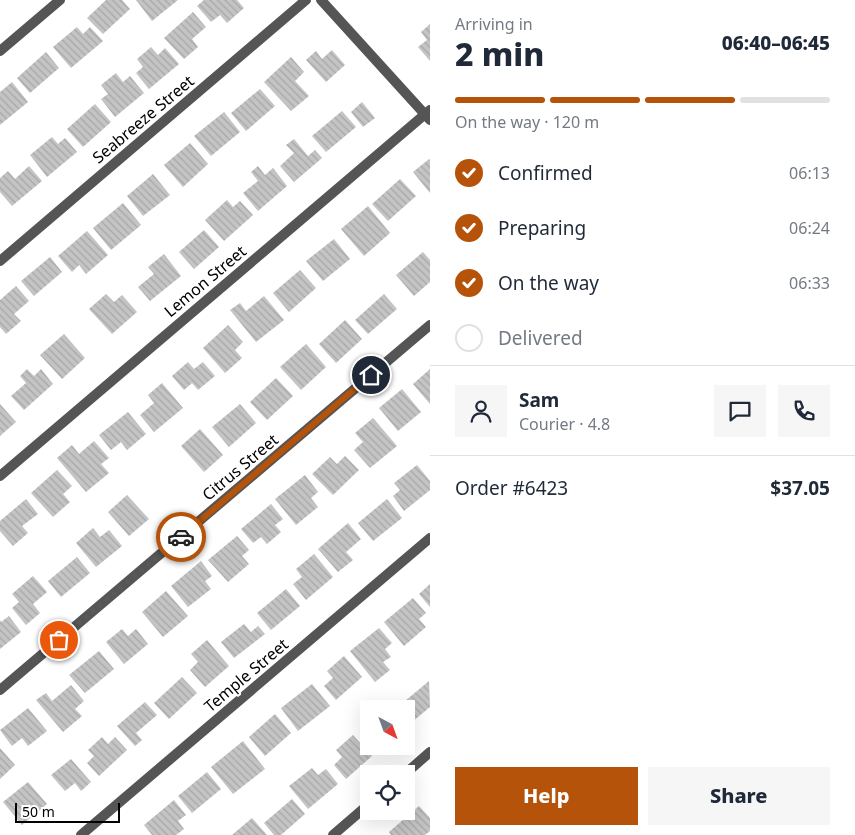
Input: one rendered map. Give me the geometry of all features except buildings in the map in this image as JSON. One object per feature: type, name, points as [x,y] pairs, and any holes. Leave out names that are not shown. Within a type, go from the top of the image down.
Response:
[{"type":"street","points":[[0,51],[60,0]]},
{"type":"street","name":"Seabreeze Street","points":[[0,261],[306,0]]},
{"type":"street","points":[[321,0],[428,115]]},
{"type":"street","name":"Lemon Street","points":[[0,476],[428,115]]},
{"type":"street","name":"Citrus Street","points":[[0,690],[430,325]]},
{"type":"street","name":"Temple Street","points":[[81,835],[430,538]]},
{"type":"street","points":[[415,765],[430,752]]},
{"type":"street","points":[[333,835],[360,812]]},
{"type":"way so far","points":[[59,640],[181,537]]},
{"type":"route","points":[[181,537],[371,375]]}]
